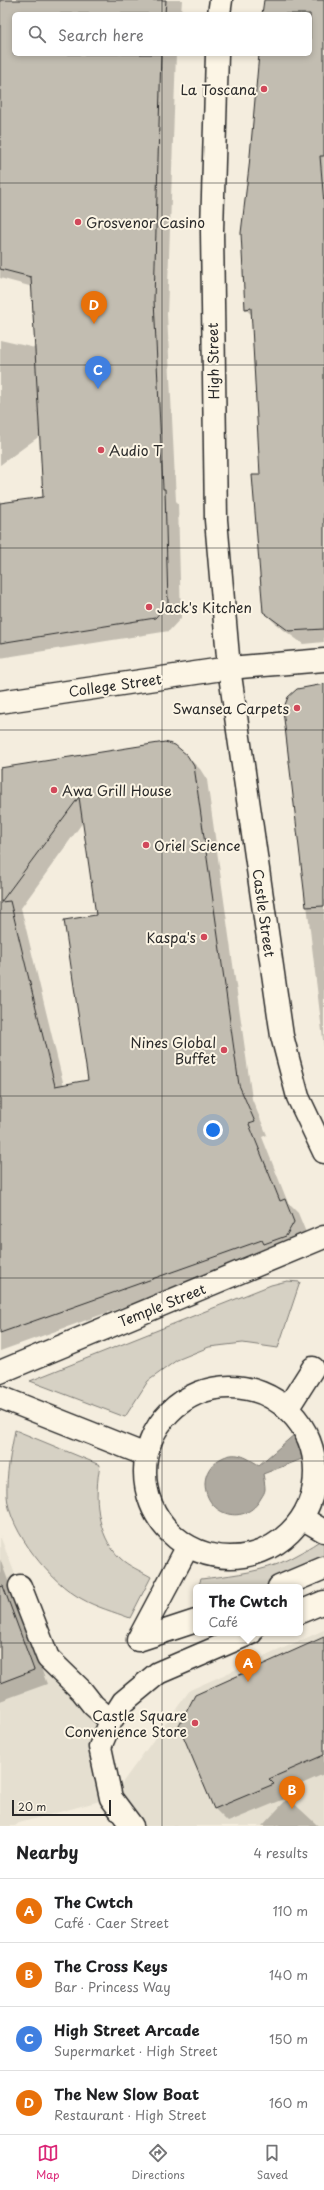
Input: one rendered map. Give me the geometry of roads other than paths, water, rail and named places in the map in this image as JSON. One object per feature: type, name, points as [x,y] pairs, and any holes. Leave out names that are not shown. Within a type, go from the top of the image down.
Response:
[{"type":"street","points":[[219,12],[221,0]]},
{"type":"street","name":"High Street","points":[[217,56],[212,231],[216,520],[229,668]]},
{"type":"street","name":"College Street","points":[[0,702],[229,668],[324,660]]},
{"type":"street","name":"Castle Street","points":[[229,668],[282,1036],[298,1097],[324,1152]]},
{"type":"street","name":"Temple Street","points":[[0,1372],[324,1237]]},
{"type":"street","points":[[287,1409],[313,1368]]},
{"type":"street","points":[[234,1387],[262,1393],[287,1409],[303,1427],[312,1449],[316,1473],[312,1496],[302,1518],[285,1538],[263,1551],[238,1558],[212,1556],[188,1546],[166,1529],[152,1506],[145,1480],[146,1456],[158,1426],[179,1404],[205,1391],[234,1387]]},
{"type":"street","points":[[0,1397],[146,1456]]},
{"type":"street","points":[[302,1518],[324,1531]]},
{"type":"street","points":[[188,1546],[138,1640],[193,1622]]},
{"type":"street","points":[[286,1584],[324,1568]]},
{"type":"street","points":[[20,1586],[48,1658],[82,1691],[93,1705],[111,1721]]},
{"type":"street","points":[[303,1611],[324,1602]]},
{"type":"street","points":[[132,1826],[111,1798],[100,1747],[111,1721],[123,1702],[158,1673],[244,1636]]},
{"type":"place","name":"La Toscana","points":[[264,89]]},
{"type":"place","name":"Grosvenor Casino","points":[[78,222]]},
{"type":"place","name":"The New Slow Boat","points":[[94,324]]},
{"type":"place","name":"High Street Arcade","points":[[98,389]]},
{"type":"place","name":"Audio T","points":[[101,450]]},
{"type":"place","name":"Jack's Kitchen","points":[[149,607]]},
{"type":"place","name":"Swansea Carpets","points":[[297,708]]},
{"type":"place","name":"Awa Grill House","points":[[54,790]]},
{"type":"place","name":"Oriel Science","points":[[146,845]]},
{"type":"place","name":"Kaspa's","points":[[204,937]]},
{"type":"place","name":"Nines Global Buffet","points":[[224,1050]]},
{"type":"place","name":"The Cwtch","points":[[248,1682]]},
{"type":"place","name":"Castle Square Convenience Store","points":[[195,1723]]},
{"type":"place","name":"The Cross Keys","points":[[292,1809]]}]
